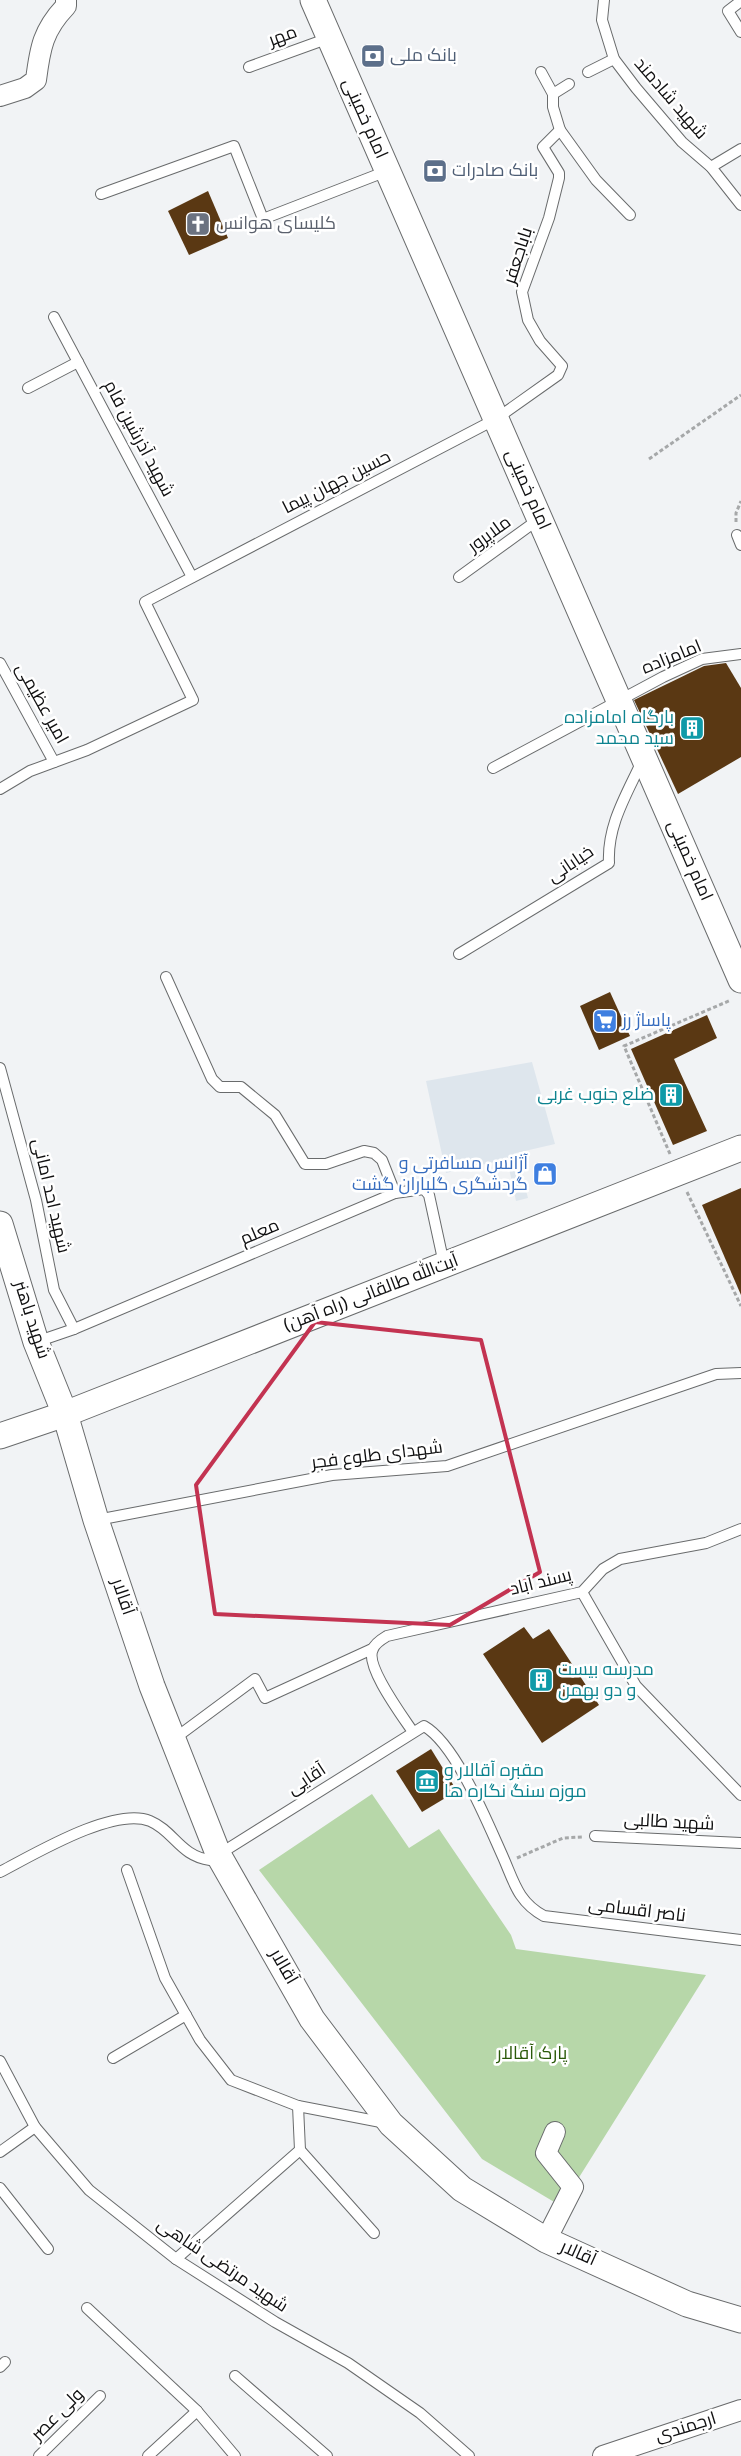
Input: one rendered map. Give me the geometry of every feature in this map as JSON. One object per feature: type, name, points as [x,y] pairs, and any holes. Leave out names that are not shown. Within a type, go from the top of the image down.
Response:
[{"type":"street","points":[[0,96],[25,88],[36,80],[40,46],[51,24],[66,6],[66,0]]},
{"type":"street","name":"امام خمینی","points":[[314,0],[387,172],[644,758],[736,990]]},
{"type":"street","name":"(راه آهن) آیت‌الله طالقانی","points":[[0,1436],[65,1414],[741,1148]]},
{"type":"street","name":"شهید باهنر","points":[[0,1224],[36,1342],[65,1414]]},
{"type":"street","name":"آقالار","points":[[65,1414],[96,1520],[152,1686],[219,1856],[312,2019],[391,2124],[462,2189],[546,2240],[688,2304],[741,2320]]},
{"type":"street","points":[[546,2240],[573,2187],[546,2153],[554,2132]]},
{"type":"street","name":"ارجمندی","points":[[602,2456],[741,2410]]},
{"type":"lane","name":"شهید شادمند","points":[[604,0],[602,20],[614,58],[636,88],[682,142],[712,167],[741,205]]},
{"type":"lane","points":[[741,1],[728,11],[741,32]]},
{"type":"lane","name":"مهر","points":[[249,67],[329,38]]},
{"type":"lane","points":[[588,72],[614,58]]},
{"type":"lane","points":[[542,72],[553,94],[560,130],[596,180],[630,214]]},
{"type":"lane","points":[[553,94],[569,84]]},
{"type":"lane","name":"باباجعفر","points":[[496,419],[558,375],[562,366],[540,341],[528,320],[522,292],[549,218],[559,178],[559,173],[543,147],[560,130]]},
{"type":"lane","points":[[101,194],[234,146],[263,219],[387,172]]},
{"type":"lane","points":[[712,167],[741,148]]},
{"type":"lane","name":"شهید آذرشین فام","points":[[54,317],[192,576]]},
{"type":"lane","points":[[28,388],[78,362]]},
{"type":"lane","name":"حسین جهان پیما","points":[[54,762],[87,750],[193,700],[145,602],[496,419]]},
{"type":"lane","name":"ملاپرور","points":[[459,577],[539,519]]},
{"type":"lane","points":[[737,535],[741,545]]},
{"type":"lane","name":"امامزاده","points":[[493,768],[619,700],[702,660],[741,654]]},
{"type":"lane","name":"امیر عظیمی","points":[[0,663],[54,762]]},
{"type":"lane","name":"خیابانی","points":[[459,954],[609,863],[608,844],[615,818],[644,758]]},
{"type":"lane","points":[[0,789],[30,771],[54,762]]},
{"type":"lane","points":[[166,977],[212,1079],[220,1087],[241,1087],[275,1114],[305,1164],[326,1164],[364,1151],[374,1153],[382,1160],[395,1193]]},
{"type":"lane","name":"شهید احد امانی","points":[[0,1068],[36,1200],[54,1290],[74,1329]]},
{"type":"lane","name":"معلم","points":[[36,1342],[74,1329],[395,1193],[424,1189],[429,1195],[444,1265]]},
{"type":"lane","name":"شهدای طلوع فجر","points":[[96,1520],[332,1475],[447,1466],[716,1374],[741,1373]]},
{"type":"lane","name":"پسند آباد","points":[[173,1740],[255,1679],[265,1698],[372,1649],[387,1636],[582,1592],[603,1569],[620,1559],[706,1543],[741,1529]]},
{"type":"lane","points":[[582,1592],[636,1686],[741,1795]]},
{"type":"lane","points":[[372,1649],[371,1658],[376,1674],[413,1732],[424,1726],[443,1742],[462,1773],[506,1863]]},
{"type":"lane","name":"آقایی","points":[[219,1856],[413,1732]]},
{"type":"lane","points":[[0,1872],[77,1833],[125,1817],[150,1821],[196,1858],[210,1860],[219,1856]]},
{"type":"lane","name":"شهید طالبی","points":[[595,1836],[741,1843]]},
{"type":"lane","name":"ناصر اقسامی","points":[[506,1863],[520,1897],[531,1909],[544,1916],[741,1940]]},
{"type":"lane","points":[[127,1870],[165,1978],[200,2040],[231,2080],[298,2106],[391,2124]]},
{"type":"lane","points":[[113,2058],[186,2015]]},
{"type":"lane","name":"شهید مرتضی شاهی","points":[[0,2061],[35,2127],[89,2190],[176,2259],[275,2322],[348,2363],[420,2413],[469,2456]]},
{"type":"lane","points":[[298,2106],[300,2150],[374,2233]]},
{"type":"lane","points":[[0,2152],[35,2127]]},
{"type":"lane","points":[[176,2259],[300,2150]]},
{"type":"lane","points":[[0,2188],[48,2249]]},
{"type":"lane","points":[[87,2308],[197,2411],[235,2456]]},
{"type":"lane","points":[[235,2376],[327,2456]]},
{"type":"lane","name":"ولی عصر","points":[[40,2456],[100,2396]]},
{"type":"lane","points":[[148,2456],[197,2411]]},
{"type":"path","points":[[649,459],[741,395]]},
{"type":"path","points":[[737,535],[736,513],[741,501]]},
{"type":"path","points":[[736,990],[624,1046],[678,1173],[741,1306]]},
{"type":"path","points":[[506,1863],[563,1838],[595,1836]]},
{"type":"highlighted area","points":[[315,1322],[481,1340],[540,1572],[450,1625],[215,1614],[196,1485]]},
{"type":"shaded area","points":[[532,1062],[555,1144],[516,1153],[528,1198],[516,1201],[507,1159],[446,1173],[426,1081]]},
{"type":"green space","name":"پارک آقالار","points":[[372,1794],[409,1848],[439,1829],[511,1935],[516,1949],[706,1975],[573,2187],[571,2212],[482,2159],[259,1870]]},
{"type":"building","name":"کلیسای هوانس","points":[[208,191],[228,238],[189,255],[168,211]]},
{"type":"building","name":"بارگاه امامزاده سید محمد","points":[[726,663],[741,688],[741,757],[678,794],[634,700],[704,666]]},
{"type":"building","name":"پاساژ رز","points":[[610,992],[630,1036],[599,1050],[580,1006]]},
{"type":"building","name":"ضلع جنوب غربی","points":[[707,1015],[717,1038],[674,1059],[707,1131],[673,1145],[631,1049]]},
{"type":"building","points":[[741,1188],[741,1295],[702,1205]]},
{"type":"building","name":"مدرسه بیست و دو بهمن","points":[[524,1627],[533,1639],[549,1629],[599,1705],[542,1743],[483,1654]]},
{"type":"building","name":"مقبره آقالار و موزه سنگ نگاره ها","points":[[431,1749],[457,1791],[422,1812],[396,1771]]},
{"type":"place","name":"بانک ملی","points":[[373,56]]},
{"type":"place","name":"بانک صادرات","points":[[435,171]]},
{"type":"place","name":"کلیسای هوانس","points":[[198,224]]},
{"type":"place","name":"بارگاه امامزاده سید محمد","points":[[692,728]]},
{"type":"place","name":"پاساژ رز","points":[[605,1021]]},
{"type":"place","name":"ضلع جنوب غربی","points":[[671,1095]]},
{"type":"place","name":"آژانس مسافرتی و گردشگری گلباران گشت","points":[[545,1174]]},
{"type":"place","name":"مدرسه بیست و دو بهمن","points":[[541,1680]]},
{"type":"place","name":"مقبره آقالار و موزه سنگ نگاره ها","points":[[427,1781]]}]
